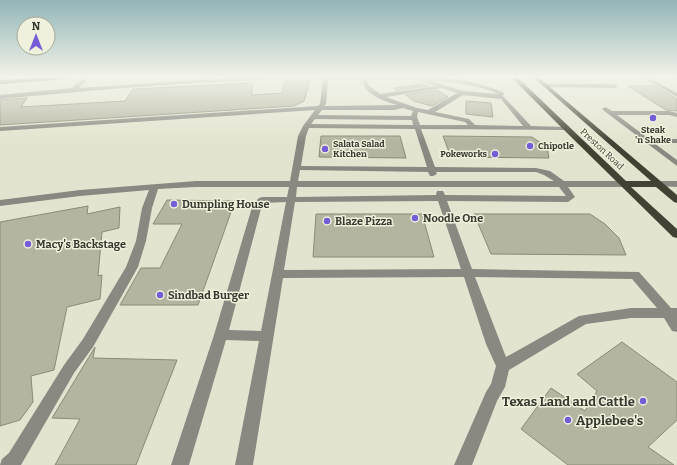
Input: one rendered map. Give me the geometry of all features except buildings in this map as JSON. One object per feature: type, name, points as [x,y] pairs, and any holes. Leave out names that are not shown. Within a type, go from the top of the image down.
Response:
[{"type":"main road","name":"Preston Road","points":[[536,99],[677,235]]},
{"type":"main road","name":"Preston Road","points":[[559,99],[677,200]]},
{"type":"main road","points":[[625,184],[659,184]]},
{"type":"lane","points":[[244,465],[302,136],[309,122],[323,104],[324,99]]},
{"type":"lane","points":[[388,99],[416,110],[467,120],[474,128]]},
{"type":"lane","points":[[428,113],[452,99]]},
{"type":"lane","points":[[504,99],[529,128]]},
{"type":"lane","points":[[0,129],[320,108],[394,108],[403,106]]},
{"type":"lane","points":[[416,110],[414,118],[441,198],[493,344],[503,366],[498,387],[491,397],[463,465]]},
{"type":"lane","points":[[677,115],[669,113],[607,111],[677,164]]},
{"type":"lane","points":[[309,122],[414,118]]},
{"type":"lane","points":[[309,122],[418,127],[565,128]]},
{"type":"lane","points":[[646,141],[677,141]]},
{"type":"lane","points":[[180,465],[221,335],[258,204],[265,199],[568,199],[571,197],[561,184],[549,173],[536,170],[297,168]]},
{"type":"lane","points":[[0,203],[80,193],[155,187],[239,183],[625,184]]},
{"type":"lane","points":[[659,184],[677,184]]},
{"type":"lane","points":[[8,465],[15,460],[69,369],[88,343],[132,268],[140,241],[147,208],[155,187]]},
{"type":"lane","points":[[278,274],[468,273],[635,275],[672,313],[677,327]]},
{"type":"lane","points":[[503,366],[583,319],[631,313],[672,313]]},
{"type":"lane","points":[[221,335],[267,336]]},
{"type":"place","name":"Steak 'n Shake","points":[[653,118]]},
{"type":"place","name":"Chipotle","points":[[530,146]]},
{"type":"place","name":"Salata Salad Kitchen","points":[[325,149]]},
{"type":"place","name":"Pokeworks","points":[[495,154]]},
{"type":"place","name":"Dumpling House","points":[[174,204]]},
{"type":"place","name":"Noodle One","points":[[415,218]]},
{"type":"place","name":"Blaze Pizza","points":[[327,221]]},
{"type":"place","name":"Macy's Backstage","points":[[28,244]]},
{"type":"place","name":"Sindbad Burger","points":[[160,295]]},
{"type":"place","name":"Texas Land and Cattle","points":[[643,401]]},
{"type":"place","name":"Applebee's","points":[[568,420]]}]
